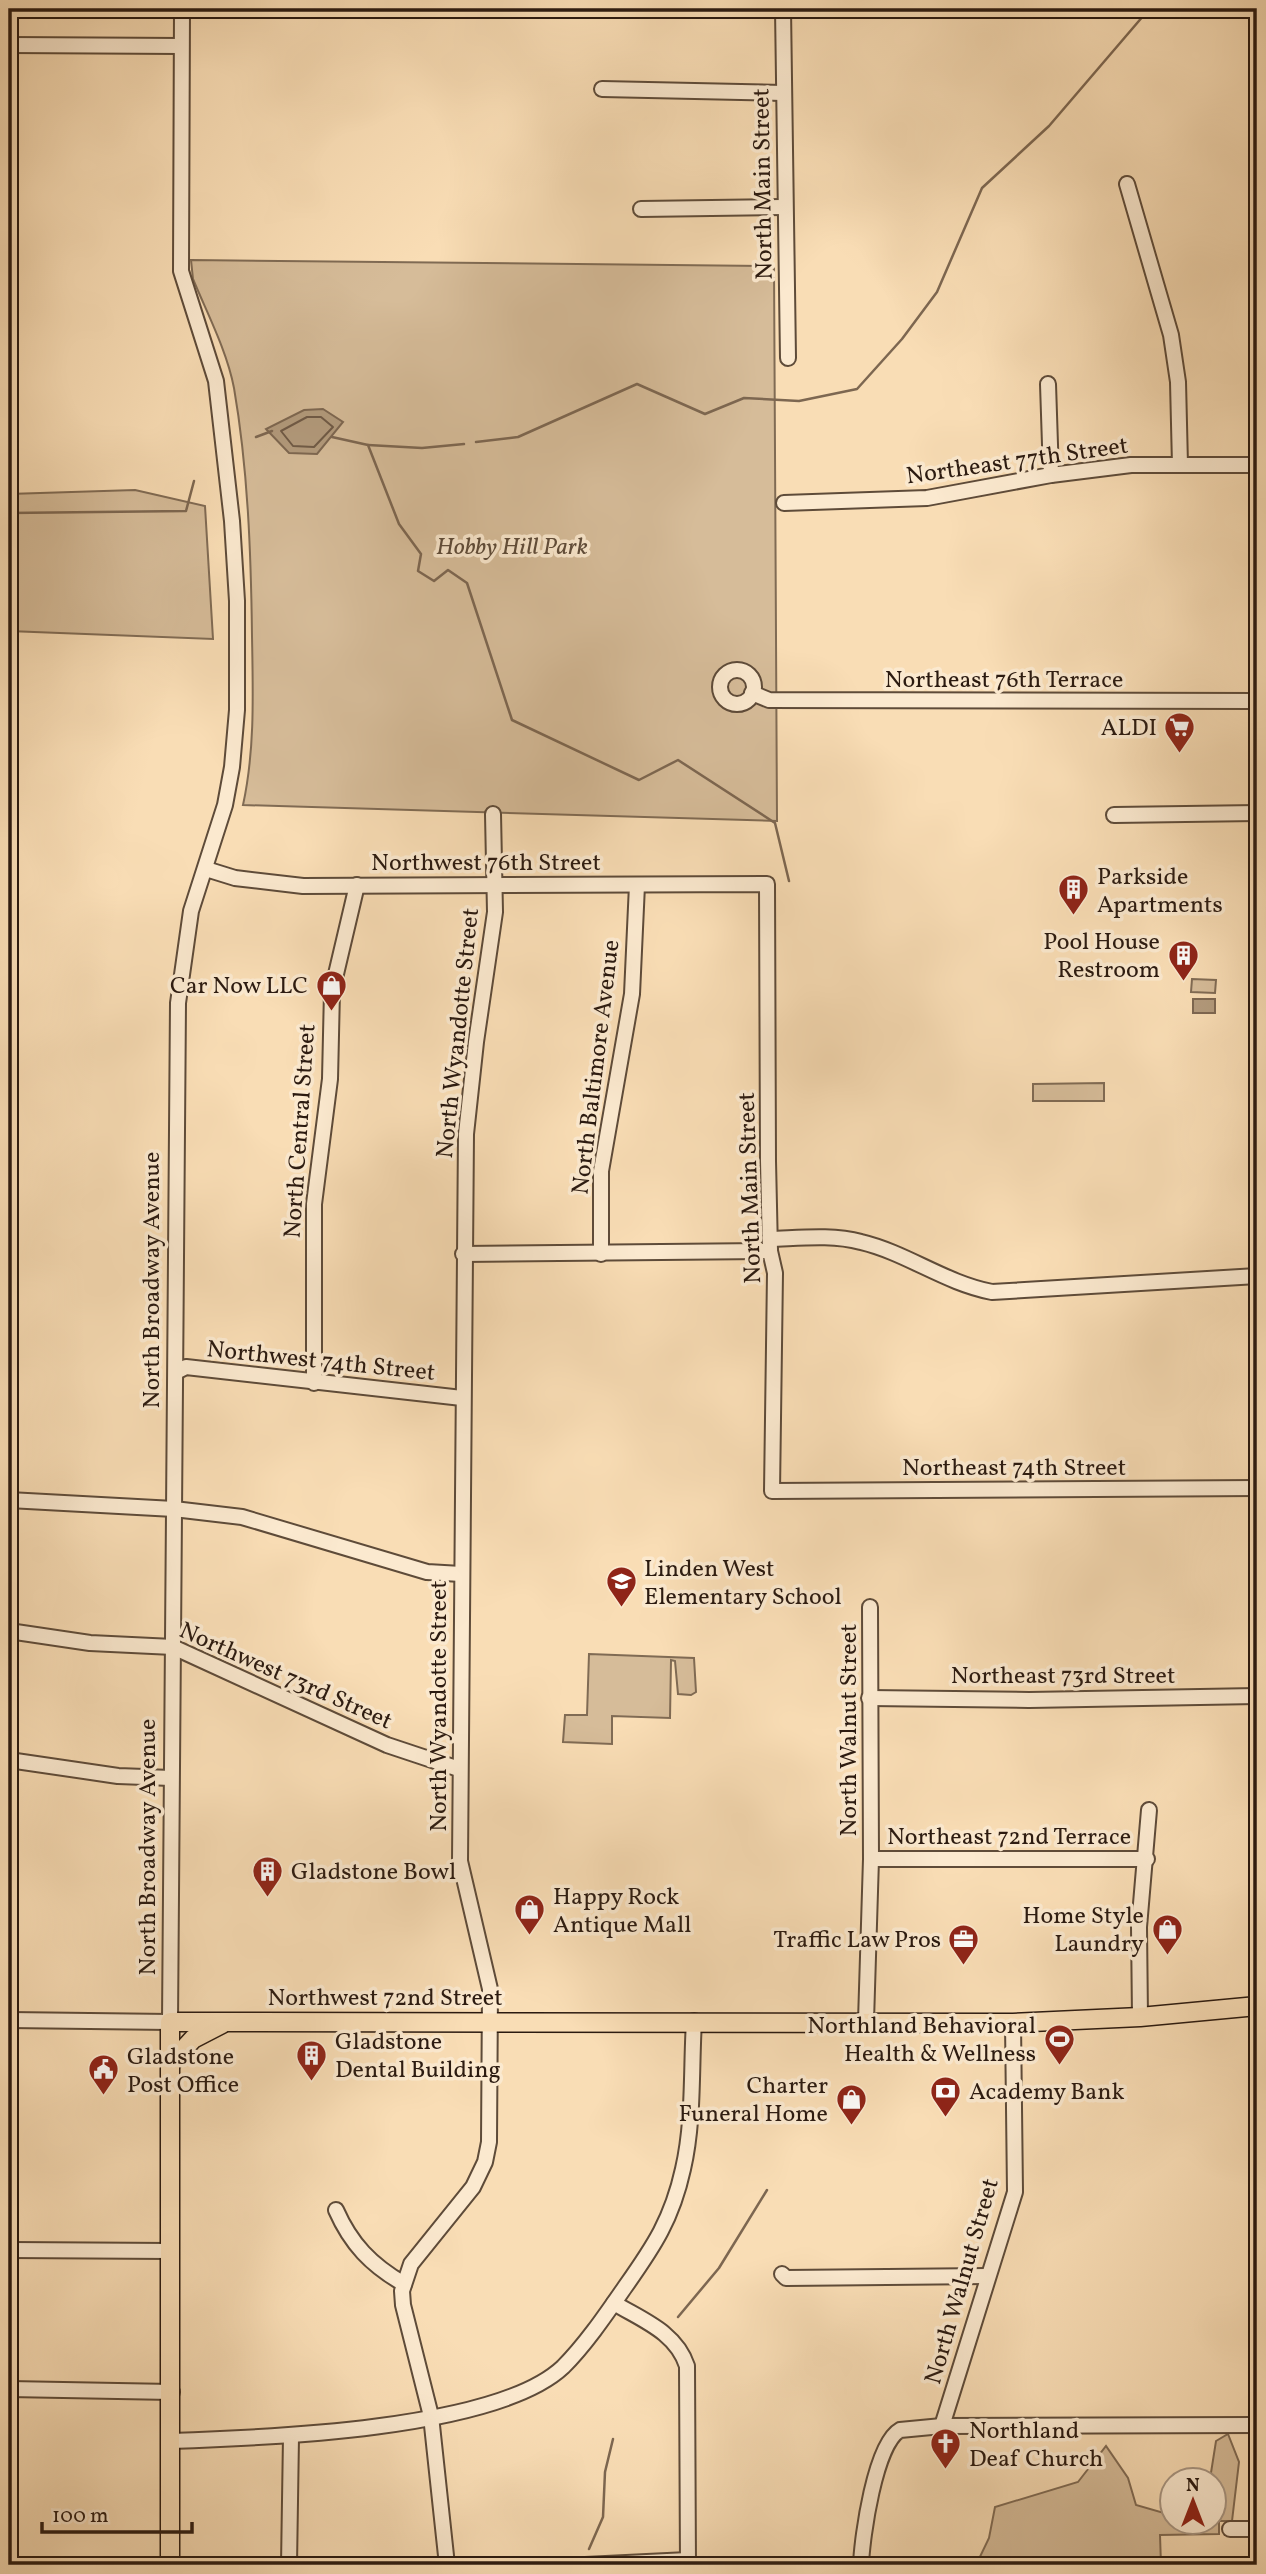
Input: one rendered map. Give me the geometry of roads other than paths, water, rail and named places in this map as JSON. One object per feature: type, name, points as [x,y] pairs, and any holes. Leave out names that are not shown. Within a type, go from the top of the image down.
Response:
[{"type":"main road","name":"Northwest 72nd Street","points":[[170,2022],[1013,2023],[1140,2017],[1257,2007]]},
{"type":"main road","name":"North Broadway Avenue","points":[[170,2022],[170,2565]]},
{"type":"main road","points":[[171,2063],[193,2039],[225,2022]]},
{"type":"street","name":"North Broadway Avenue","points":[[170,2022],[178,1003],[191,911],[225,805],[237,710],[237,601],[232,521],[216,381],[181,271],[182,9]]},
{"type":"street","name":"North Main Street","points":[[783,9],[788,358]]},
{"type":"street","points":[[9,45],[181,46]]},
{"type":"street","points":[[603,89],[783,93]]},
{"type":"street","points":[[1127,184],[1171,335],[1178,382],[1180,465]]},
{"type":"street","points":[[641,209],[784,207]]},
{"type":"street","points":[[1048,384],[1051,475]]},
{"type":"street","name":"Northeast 77th Street","points":[[784,503],[927,498],[1051,475],[1131,465],[1257,465]]},
{"type":"street","name":"Northeast 76th Terrace","points":[[752,693],[769,701],[1257,701]]},
{"type":"street","points":[[1114,815],[1257,813]]},
{"type":"street","name":"North Wyandotte Street","points":[[404,2284],[411,2264],[473,2187],[485,2162],[489,2142],[488,1974],[462,1877],[459,1769],[466,1134],[495,912],[492,885],[494,814]]},
{"type":"street","name":"Northwest 76th Street","points":[[206,869],[235,878],[277,884],[767,884]]},
{"type":"street","name":"North Main Street","points":[[767,884],[770,1245],[775,1273],[772,1491]]},
{"type":"street","name":"North Central Street","points":[[314,1383],[314,1204],[330,1079],[332,991],[358,885]]},
{"type":"street","name":"North Baltimore Avenue","points":[[601,1254],[601,1171],[632,994],[637,885]]},
{"type":"street","points":[[463,1254],[601,1254],[770,1245],[833,1238],[861,1242],[951,1281],[992,1292],[1257,1276]]},
{"type":"street","name":"Northwest 74th Street","points":[[176,1372],[186,1367],[462,1398]]},
{"type":"street","name":"Northeast 74th Street","points":[[772,1491],[1257,1488]]},
{"type":"street","points":[[9,1500],[174,1509],[268,1522],[427,1572],[461,1574]]},
{"type":"street","name":"North Walnut Street","points":[[866,2021],[871,1859],[870,1607]]},
{"type":"street","name":"Northwest 73rd Street","points":[[9,1631],[90,1643],[173,1647],[387,1745],[459,1769]]},
{"type":"street","name":"Northeast 73rd Street","points":[[869,1698],[1029,1700],[1257,1696]]},
{"type":"street","points":[[9,1760],[118,1776],[171,1779]]},
{"type":"street","points":[[1140,2017],[1139,1927],[1147,1859],[1149,1810]]},
{"type":"street","name":"Northeast 72nd Terrace","points":[[871,1859],[1147,1859]]},
{"type":"street","name":"Northwest 72nd Street","points":[[9,2020],[170,2022]]},
{"type":"street","points":[[172,2441],[291,2437],[431,2416],[503,2400],[544,2380],[563,2367],[614,2303],[662,2235],[685,2159],[694,2021]]},
{"type":"street","name":"North Walnut Street","points":[[942,2426],[1012,2205],[1016,2180],[1013,2023]]},
{"type":"street","points":[[336,2210],[344,2228],[364,2255],[404,2284],[403,2305],[431,2416],[447,2565]]},
{"type":"street","points":[[9,2250],[171,2251]]},
{"type":"street","points":[[782,2274],[786,2278],[988,2276]]},
{"type":"street","points":[[584,2565],[688,2563],[687,2366],[683,2354],[667,2335],[614,2303]]},
{"type":"street","points":[[9,2389],[172,2392]]},
{"type":"street","points":[[861,2565],[866,2517],[881,2461],[895,2433],[942,2426],[1257,2426]]},
{"type":"street","points":[[289,2565],[291,2437]]},
{"type":"street","points":[[1230,2529],[1257,2529]]},
{"type":"water","points":[[323,409],[343,422],[317,454],[289,453],[266,429],[304,410]]},
{"type":"water","points":[[1193,999],[1215,999],[1215,1013],[1193,1013]]},
{"type":"waterway","points":[[476,442],[518,437],[637,384],[705,414],[744,398],[799,401],[857,389],[902,339],[937,292],[982,188],[1049,126],[1144,15]]},
{"type":"waterway","points":[[256,437],[272,431]]},
{"type":"waterway","points":[[332,437],[368,445],[399,524],[421,554],[418,571],[434,581],[448,570],[467,583],[512,720],[639,780],[678,760],[775,823],[789,881]]},
{"type":"waterway","points":[[368,445],[422,448],[464,444]]},
{"type":"waterway","points":[[9,513],[186,511],[194,481]]},
{"type":"waterway","points":[[678,2317],[719,2268],[767,2190]]},
{"type":"waterway","points":[[589,2549],[603,2517],[605,2472],[613,2439]]},
{"type":"place","name":"ALDI","points":[[1180,754]]},
{"type":"place","name":"Parkside Apartments","points":[[1074,917]]},
{"type":"place","name":"Pool House Restroom","points":[[1183,982]]},
{"type":"place","name":"Car Now LLC","points":[[331,1012]]},
{"type":"place","name":"Linden West Elementary School","points":[[621,1609]]},
{"type":"place","name":"Gladstone Bowl","points":[[268,1898]]},
{"type":"place","name":"Happy Rock Antique Mall","points":[[530,1937]]},
{"type":"place","name":"Home Style Laundry","points":[[1167,1956]]},
{"type":"place","name":"Traffic Law Pros","points":[[964,1966]]},
{"type":"place","name":"Northland Behavioral Health & Wellness","points":[[1059,2066]]},
{"type":"place","name":"Gladstone Dental Building","points":[[312,2082]]},
{"type":"place","name":"Gladstone Post Office","points":[[104,2097]]},
{"type":"place","name":"Academy Bank","points":[[946,2118]]},
{"type":"place","name":"Charter Funeral Home","points":[[851,2126]]},
{"type":"place","name":"Northland Deaf Church","points":[[946,2471]]},
{"type":"park label","name":"Hobby Hill Park","points":[[512,546]]}]
